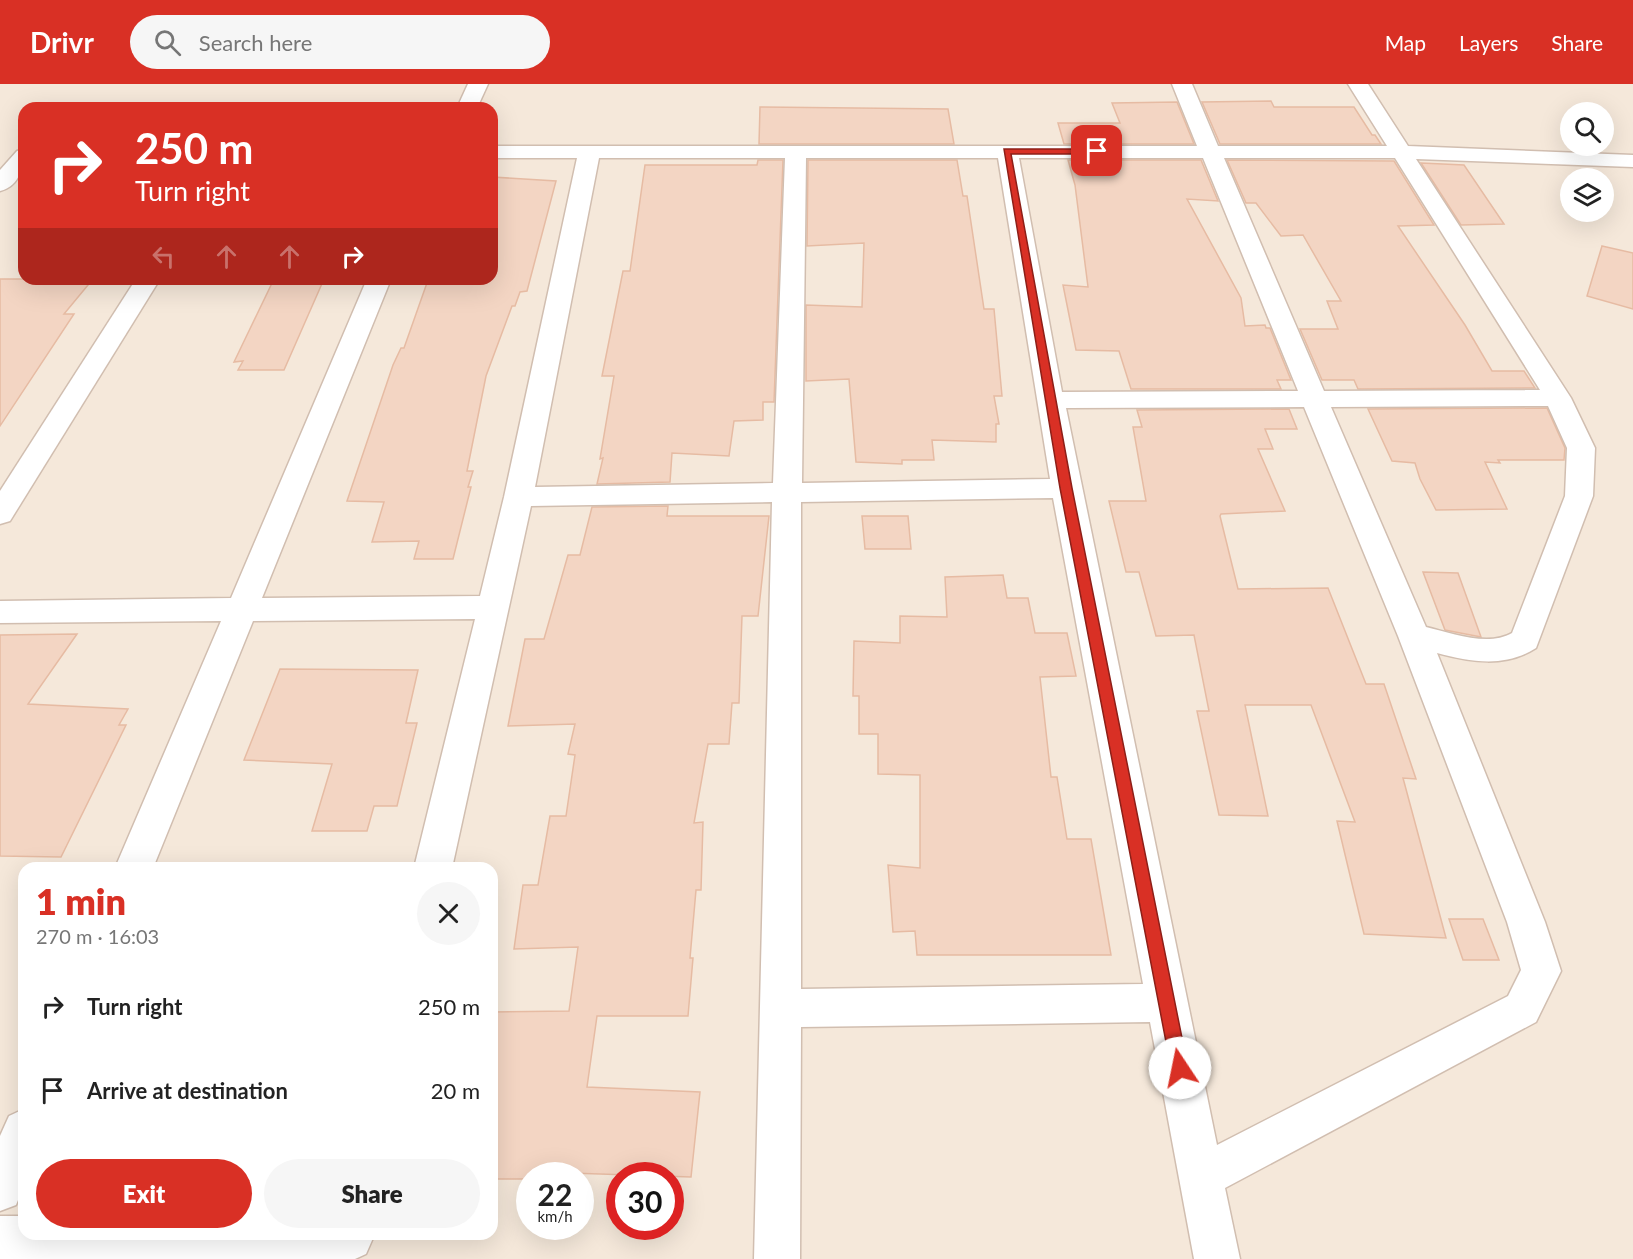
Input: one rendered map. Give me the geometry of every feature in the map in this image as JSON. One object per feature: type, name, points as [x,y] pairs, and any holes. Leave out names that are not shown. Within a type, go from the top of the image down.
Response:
[{"type":"street","points":[[470,102],[478,84]]},
{"type":"street","points":[[1182,84],[1414,636],[1526,922],[1541,971],[1522,1009],[1202,1176]]},
{"type":"street","points":[[1359,84],[1558,398],[1581,448],[1580,496],[1525,640],[1517,648],[1506,651],[1488,651],[1414,636]]},
{"type":"street","points":[[1007,151],[1066,488],[1217,1259]]},
{"type":"street","points":[[498,152],[1404,152],[1633,161]]},
{"type":"street","points":[[777,1259],[788,493],[796,152]]},
{"type":"street","points":[[0,153],[18,154]]},
{"type":"street","points":[[434,862],[519,497],[589,153]]},
{"type":"street","points":[[0,183],[18,161]]},
{"type":"street","points":[[0,514],[144,285]]},
{"type":"street","points":[[137,862],[377,285]]},
{"type":"street","points":[[1050,400],[1558,398]]},
{"type":"street","points":[[519,497],[1066,488]]},
{"type":"street","points":[[0,612],[492,607]]},
{"type":"street","points":[[780,1008],[1166,1003]]},
{"type":"street","points":[[0,1189],[18,1146]]},
{"type":"street","points":[[0,1239],[18,1239]]},
{"type":"street","points":[[70,1240],[349,1244]]},
{"type":"shaded area","points":[[0,84],[1633,84],[1633,1259],[0,1259]]},
{"type":"building","points":[[1271,101],[1274,107],[1354,107],[1372,135],[1375,135],[1381,144],[1220,144],[1202,102]]},
{"type":"building","points":[[1177,102],[1194,144],[1064,144],[1058,123],[1120,123],[1112,103]]},
{"type":"building","points":[[760,107],[948,109],[954,144],[759,144]]},
{"type":"building","points":[[758,160],[783,160],[774,402],[763,402],[763,420],[734,421],[729,456],[672,453],[670,482],[597,484],[603,458],[600,459],[614,376],[602,376],[623,271],[630,271],[645,165],[757,165]]},
{"type":"building","points":[[808,160],[957,160],[963,196],[967,196],[984,309],[994,309],[1002,396],[994,396],[999,424],[996,424],[996,442],[932,440],[934,460],[902,460],[902,464],[856,462],[849,379],[806,381],[806,305],[862,307],[864,243],[807,246]]},
{"type":"building","points":[[1068,160],[1201,160],[1218,201],[1187,199],[1241,298],[1245,326],[1265,325],[1266,328],[1270,328],[1291,380],[1277,380],[1281,389],[1131,389],[1119,351],[1076,350],[1063,285],[1088,287],[1075,185]]},
{"type":"building","points":[[1227,160],[1394,161],[1434,225],[1398,226],[1465,325],[1492,371],[1524,371],[1535,388],[1358,389],[1354,380],[1322,380],[1300,329],[1338,329],[1327,301],[1341,301],[1303,235],[1281,236],[1256,203],[1246,203]]},
{"type":"building","points":[[1421,163],[1464,165],[1504,224],[1461,225]]},
{"type":"building","points":[[498,177],[556,181],[527,291],[520,292],[515,306],[512,306],[486,376],[467,471],[473,471],[468,487],[471,487],[453,559],[414,559],[419,541],[372,542],[384,502],[347,501],[393,365],[401,348],[404,348],[426,285],[498,285]]},
{"type":"building","points":[[1602,246],[1633,253],[1633,309],[1587,296]]},
{"type":"building","points":[[0,279],[18,279],[18,285],[88,285],[64,314],[74,314],[0,426]]},
{"type":"building","points":[[271,285],[321,285],[284,370],[238,370],[243,361],[234,362]]},
{"type":"building","points":[[1547,408],[1565,448],[1564,460],[1485,462],[1507,509],[1436,510],[1420,479],[1415,463],[1392,461],[1368,409]]},
{"type":"building","points":[[1289,409],[1297,429],[1265,429],[1273,449],[1258,449],[1285,511],[1221,514],[1220,516],[1238,589],[1328,588],[1366,684],[1384,684],[1416,779],[1403,778],[1446,938],[1364,934],[1337,821],[1355,822],[1311,705],[1245,705],[1268,816],[1219,815],[1197,711],[1209,711],[1194,635],[1156,636],[1139,572],[1126,572],[1109,501],[1146,501],[1133,427],[1142,427],[1137,410]]},
{"type":"building","points":[[668,506],[667,516],[769,516],[758,616],[742,616],[739,703],[732,703],[729,744],[708,744],[694,823],[703,822],[701,890],[696,890],[688,1016],[597,1016],[587,1087],[700,1092],[691,1177],[684,1177],[684,1162],[606,1162],[606,1174],[594,1174],[594,1162],[516,1162],[516,1179],[498,1179],[498,1012],[569,1011],[578,947],[514,949],[523,885],[538,885],[550,816],[566,816],[575,755],[568,754],[575,724],[508,726],[525,639],[544,639],[568,555],[580,555],[592,507]]},
{"type":"building","points":[[862,516],[908,516],[911,549],[865,549]]},
{"type":"building","points":[[1423,572],[1458,573],[1481,637],[1445,630]]},
{"type":"building","points":[[1003,575],[1007,598],[1028,598],[1035,633],[1067,633],[1076,676],[1040,677],[1051,777],[1057,777],[1067,839],[1091,839],[1111,955],[917,955],[915,931],[893,932],[888,865],[920,868],[920,775],[878,774],[878,734],[859,734],[859,696],[853,696],[854,641],[900,643],[900,616],[947,617],[945,577]]},
{"type":"building","points":[[77,634],[28,704],[128,709],[119,725],[126,725],[61,857],[0,856],[0,635]]},
{"type":"building","points":[[280,669],[418,670],[406,723],[417,723],[397,806],[374,806],[367,831],[312,831],[332,764],[244,760]]},
{"type":"building","points":[[1449,919],[1483,919],[1499,960],[1463,960]]},
{"type":"route","points":[[1097,151],[1007,151],[1066,488],[1180,1068]]}]
